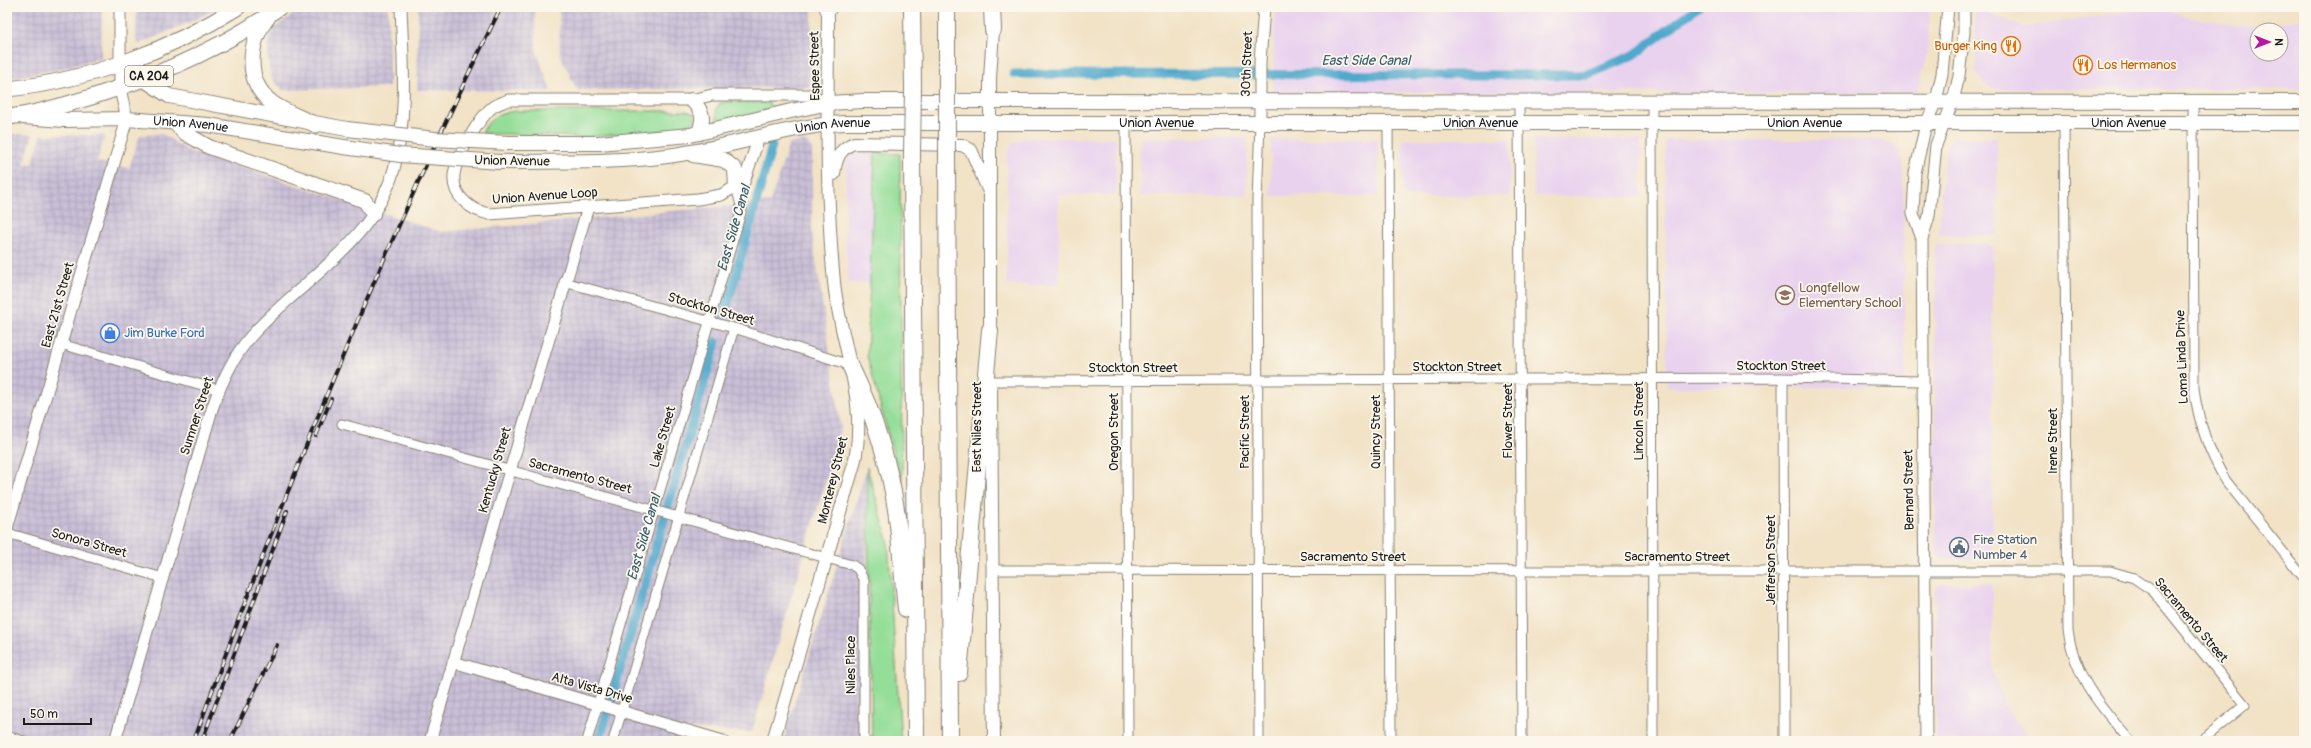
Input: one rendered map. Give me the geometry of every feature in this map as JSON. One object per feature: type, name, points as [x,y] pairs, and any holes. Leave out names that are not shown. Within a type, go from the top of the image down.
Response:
[{"type":"highway","name":"CA 204","points":[[7,89],[60,80],[120,64],[180,39],[238,7]]},
{"type":"highway","points":[[912,7],[916,741]]},
{"type":"highway","points":[[947,7],[950,734]]},
{"type":"highway","points":[[992,7],[993,30]]},
{"type":"highway","name":"CA 204","points":[[12,117],[120,89],[224,41],[276,10]]},
{"type":"highway","points":[[276,10],[260,27],[254,41],[252,67],[255,80],[260,89],[272,103],[316,124]]},
{"type":"highway","points":[[950,734],[956,710],[990,330]]},
{"type":"highway","points":[[850,365],[866,398],[890,481],[898,524],[915,696]]},
{"type":"main road","name":"Espee Street","points":[[828,8],[829,124]]},
{"type":"main road","name":"East Niles Street","points":[[993,30],[990,330],[994,741]]},
{"type":"main road","name":"Union Avenue","points":[[120,64],[169,96],[347,129],[435,139],[509,143],[599,144],[699,133],[829,103],[863,101],[1126,123],[2304,123]]},
{"type":"main road","points":[[691,100],[703,113],[703,121],[699,133]]},
{"type":"main road","name":"Union Avenue","points":[[12,117],[64,120],[127,119],[175,123],[232,129],[400,155],[500,162],[585,162],[683,153],[788,130],[829,124],[991,112],[1260,102],[2304,102]]},
{"type":"main road","points":[[175,123],[183,132],[209,147],[365,201],[373,214]]},
{"type":"main road","name":"Monterey Street","points":[[773,741],[854,464],[859,435],[857,398],[834,283],[830,201],[829,124]]},
{"type":"main road","points":[[830,201],[839,155],[845,147],[854,144],[962,145],[971,150],[991,196]]},
{"type":"main road","points":[[683,153],[724,160],[735,169],[736,187]]},
{"type":"street","name":"East 21st Street","points":[[7,528],[127,119],[120,89],[120,7]]},
{"type":"street","name":"Sumner Street","points":[[115,741],[219,390],[229,369],[251,336],[265,321],[353,241],[373,214],[393,170],[402,129],[401,7]]},
{"type":"street","points":[[993,30],[995,7]]},
{"type":"street","name":"30th Street","points":[[1260,123],[1260,62],[1264,7]]},
{"type":"street","name":"Bernard Street","points":[[1922,239],[1914,213],[1915,173],[1926,124],[1936,101],[1946,48],[1948,7]]},
{"type":"street","name":"Bernard Street","points":[[1926,741],[1922,239],[1929,216],[1936,145],[1953,101],[1963,39],[1964,7]]},
{"type":"street","name":"Union Avenue","points":[[691,100],[712,95],[810,95],[829,103]]},
{"type":"street","name":"Union Avenue Loop","points":[[691,100],[508,100],[494,106],[475,129],[465,147],[454,175],[457,191],[464,202],[475,211],[489,214],[698,199],[721,195],[744,182],[759,137]]},
{"type":"street","name":"Flower Street","points":[[1519,102],[1522,741]]},
{"type":"street","name":"Lincoln Street","points":[[1652,102],[1653,741]]},
{"type":"street","name":"Loma Linda Drive","points":[[2193,102],[2194,388],[2200,426],[2206,444],[2226,481],[2304,578]]},
{"type":"street","name":"Oregon Street","points":[[1126,123],[1128,741]]},
{"type":"street","name":"Pacific Street","points":[[1259,741],[1257,200],[1260,123]]},
{"type":"street","name":"Quincy Street","points":[[1388,123],[1391,741]]},
{"type":"street","name":"Irene Street","points":[[2064,123],[2068,631],[2075,663],[2091,693],[2130,741]]},
{"type":"street","name":"Lake Street","points":[[587,741],[656,510],[742,209],[736,187]]},
{"type":"street","name":"Kentucky Street","points":[[430,741],[564,282],[588,207]]},
{"type":"street","name":"Stockton Street","points":[[564,282],[734,328],[850,365]]},
{"type":"street","points":[[613,741],[734,328]]},
{"type":"street","points":[[61,344],[219,390]]},
{"type":"street","name":"Stockton Street","points":[[991,381],[1783,378],[1922,381]]},
{"type":"street","name":"Jefferson Street","points":[[1783,378],[1784,741]]},
{"type":"street","name":"Sacramento Street","points":[[342,424],[827,557],[852,565],[858,569],[864,580],[864,589]]},
{"type":"street","name":"Sonora Street","points":[[7,533],[163,578]]},
{"type":"street","name":"Sacramento Street","points":[[992,570],[1784,570],[1924,573],[2110,571],[2128,576],[2144,584],[2153,592],[2245,705],[2201,741]]},
{"type":"street","name":"Niles Place","points":[[864,589],[864,741]]},
{"type":"street","name":"Alta Vista Drive","points":[[453,662],[723,741]]},
{"type":"street","points":[[7,736],[23,741]]},
{"type":"shaded area","points":[[7,7],[102,7],[101,58],[56,70],[7,78]]},
{"type":"shaded area","points":[[136,7],[219,7],[199,18],[139,44],[136,42]]},
{"type":"shaded area","points":[[302,7],[388,7],[389,87],[283,90],[272,79],[269,66],[268,46],[272,30]]},
{"type":"shaded area","points":[[418,7],[535,7],[536,50],[551,91],[417,90]]},
{"type":"shaded area","points":[[559,7],[812,7],[810,87],[577,90],[560,55]]},
{"type":"shaded area","points":[[1277,7],[1930,7],[1927,53],[1917,93],[1273,92],[1274,30]]},
{"type":"shaded area","points":[[1975,8],[2024,27],[2153,8],[2217,23],[2249,26],[2249,62],[2289,62],[2289,22],[2280,22],[2304,19],[2304,89],[1998,89],[1983,83],[1976,71]]},
{"type":"shaded area","points":[[7,134],[33,134],[24,164],[33,164],[41,135],[105,135],[97,162],[129,168],[140,135],[162,134],[187,150],[441,232],[770,202],[789,144],[803,141],[809,144],[812,149],[812,234],[841,428],[752,732],[687,729],[678,741],[7,741]]},
{"type":"shaded area","points":[[1025,138],[1116,138],[1116,195],[1059,195],[1059,285],[1007,285],[1007,156],[1011,144]]},
{"type":"shaded area","points":[[1140,138],[1247,138],[1247,195],[1140,196]]},
{"type":"shaded area","points":[[1954,138],[1997,138],[1997,235],[1939,235],[1942,179],[1948,144]]},
{"type":"shaded area","points":[[1271,139],[1378,139],[1378,196],[1271,196]]},
{"type":"shaded area","points":[[1403,139],[1510,139],[1510,196],[1403,196]]},
{"type":"shaded area","points":[[1534,139],[1641,140],[1641,197],[1534,196]]},
{"type":"shaded area","name":"Longfellow Elementary School","points":[[1665,140],[1878,140],[1895,146],[1900,153],[1903,164],[1905,387],[1667,387]]},
{"type":"shaded area","points":[[853,153],[875,153],[870,283],[849,283],[845,239],[846,162]]},
{"type":"shaded area","points":[[1935,244],[1988,244],[1993,248],[1992,559],[1943,559],[1935,552]]},
{"type":"shaded area","points":[[867,467],[866,741],[783,741]]},
{"type":"shaded area","points":[[1943,584],[1992,584],[1992,668],[2005,708],[2033,741],[1936,741],[1935,592],[1938,586]]},
{"type":"green space","points":[[768,102],[771,107],[767,110],[717,123],[716,109],[720,103]]},
{"type":"green space","points":[[514,111],[687,111],[693,113],[696,120],[686,128],[675,130],[582,137],[482,133],[491,120],[499,115]]},
{"type":"green space","points":[[875,153],[900,154],[902,485],[867,356]]},
{"type":"green space","points":[[867,467],[888,540],[901,741],[872,741]]},
{"type":"waterway","name":"East Side Canal","points":[[1014,74],[1586,75],[1634,55],[1698,7]]},
{"type":"waterway","name":"East Side Canal","points":[[724,317],[772,146]]},
{"type":"waterway","name":"East Side Canal","points":[[599,741],[716,342]]},
{"type":"railway","points":[[194,741],[263,554],[337,370],[416,187],[501,7]]},
{"type":"railway","points":[[316,436],[331,399]]},
{"type":"railway","points":[[202,741],[287,511]]},
{"type":"railway","points":[[230,741],[277,645]]},
{"type":"place","name":"Burger King","points":[[2011,46]]},
{"type":"place","name":"Los Hermanos","points":[[2083,65]]},
{"type":"place","name":"Longfellow Elementary School","points":[[1785,295]]},
{"type":"place","name":"Jim Burke Ford","points":[[110,333]]},
{"type":"place","name":"Fire Station Number 4","points":[[1959,547]]}]
